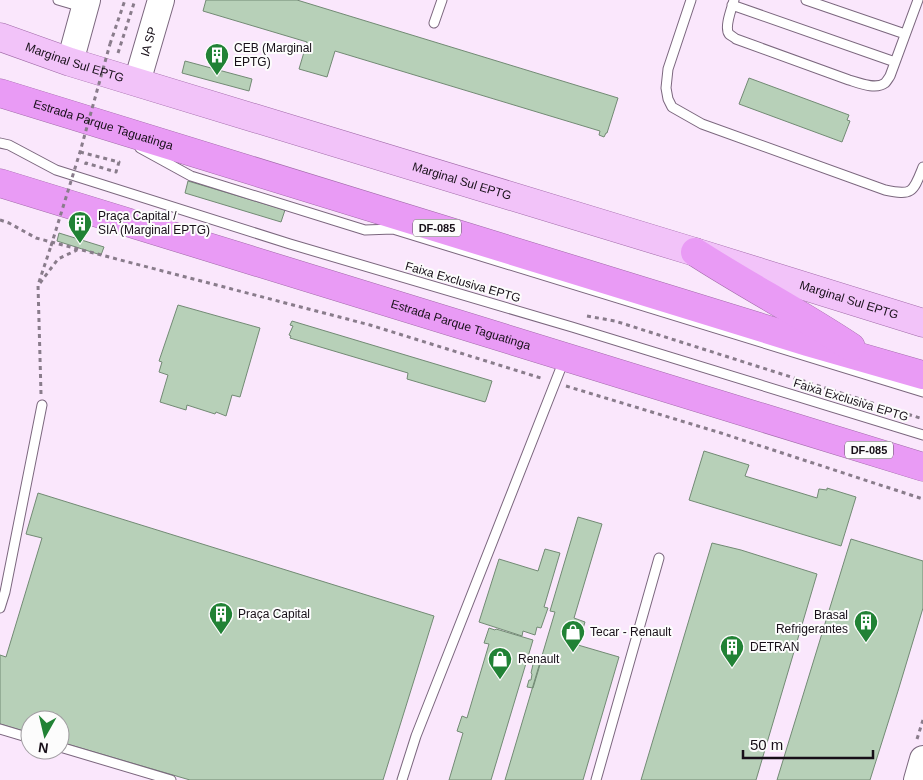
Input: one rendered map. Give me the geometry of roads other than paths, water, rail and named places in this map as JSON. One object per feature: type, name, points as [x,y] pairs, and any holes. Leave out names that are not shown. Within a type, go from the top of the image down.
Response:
[{"type":"highway","name":"Estrada Parque Taguatinga","points":[[0,93],[789,337],[923,375]]},
{"type":"highway","name":"Estrada Parque Taguatinga","points":[[0,183],[923,467]]},
{"type":"highway","points":[[695,252],[731,275],[818,324],[874,361]]},
{"type":"main road","name":"Marginal Sul EPTG","points":[[0,37],[70,62],[923,323]]},
{"type":"street","name":"IA SP","points":[[137,82],[161,0]]},
{"type":"street","points":[[70,62],[86,4]]},
{"type":"street","points":[[917,780],[923,759]]},
{"type":"lane","points":[[58,0],[86,4]]},
{"type":"lane","points":[[434,23],[442,0]]},
{"type":"lane","points":[[691,0],[668,70],[666,88],[672,107],[702,124],[884,190],[899,193],[910,191],[915,186],[923,167]]},
{"type":"lane","points":[[806,0],[905,34]]},
{"type":"lane","points":[[895,62],[733,3],[728,19],[729,34],[736,39],[861,84],[879,86],[885,83],[890,76],[895,62],[905,34],[915,1]]},
{"type":"lane","name":"Faixa Exclusiva EPTG","points":[[0,143],[9,145],[56,170],[290,244],[562,324],[923,436]]},
{"type":"lane","points":[[133,144],[191,176],[365,230],[393,229],[923,392]]},
{"type":"lane","points":[[402,780],[416,736],[565,357]]},
{"type":"lane","points":[[0,608],[5,592],[42,405]]},
{"type":"lane","points":[[596,780],[659,558]]},
{"type":"lane","points":[[0,729],[20,735]]},
{"type":"lane","points":[[70,750],[171,780]]},
{"type":"place","name":"CEB (Marginal EPTG)","points":[[217,76]]},
{"type":"place","name":"Praça Capital / SIA (Marginal EPTG)","points":[[80,244]]},
{"type":"place","name":"Praça Capital","points":[[221,635]]},
{"type":"place","name":"Brasal Refrigerantes","points":[[866,643]]},
{"type":"place","name":"Tecar - Renault","points":[[573,653]]},
{"type":"place","name":"DETRAN","points":[[732,668]]},
{"type":"place","name":"Renault","points":[[500,680]]}]
